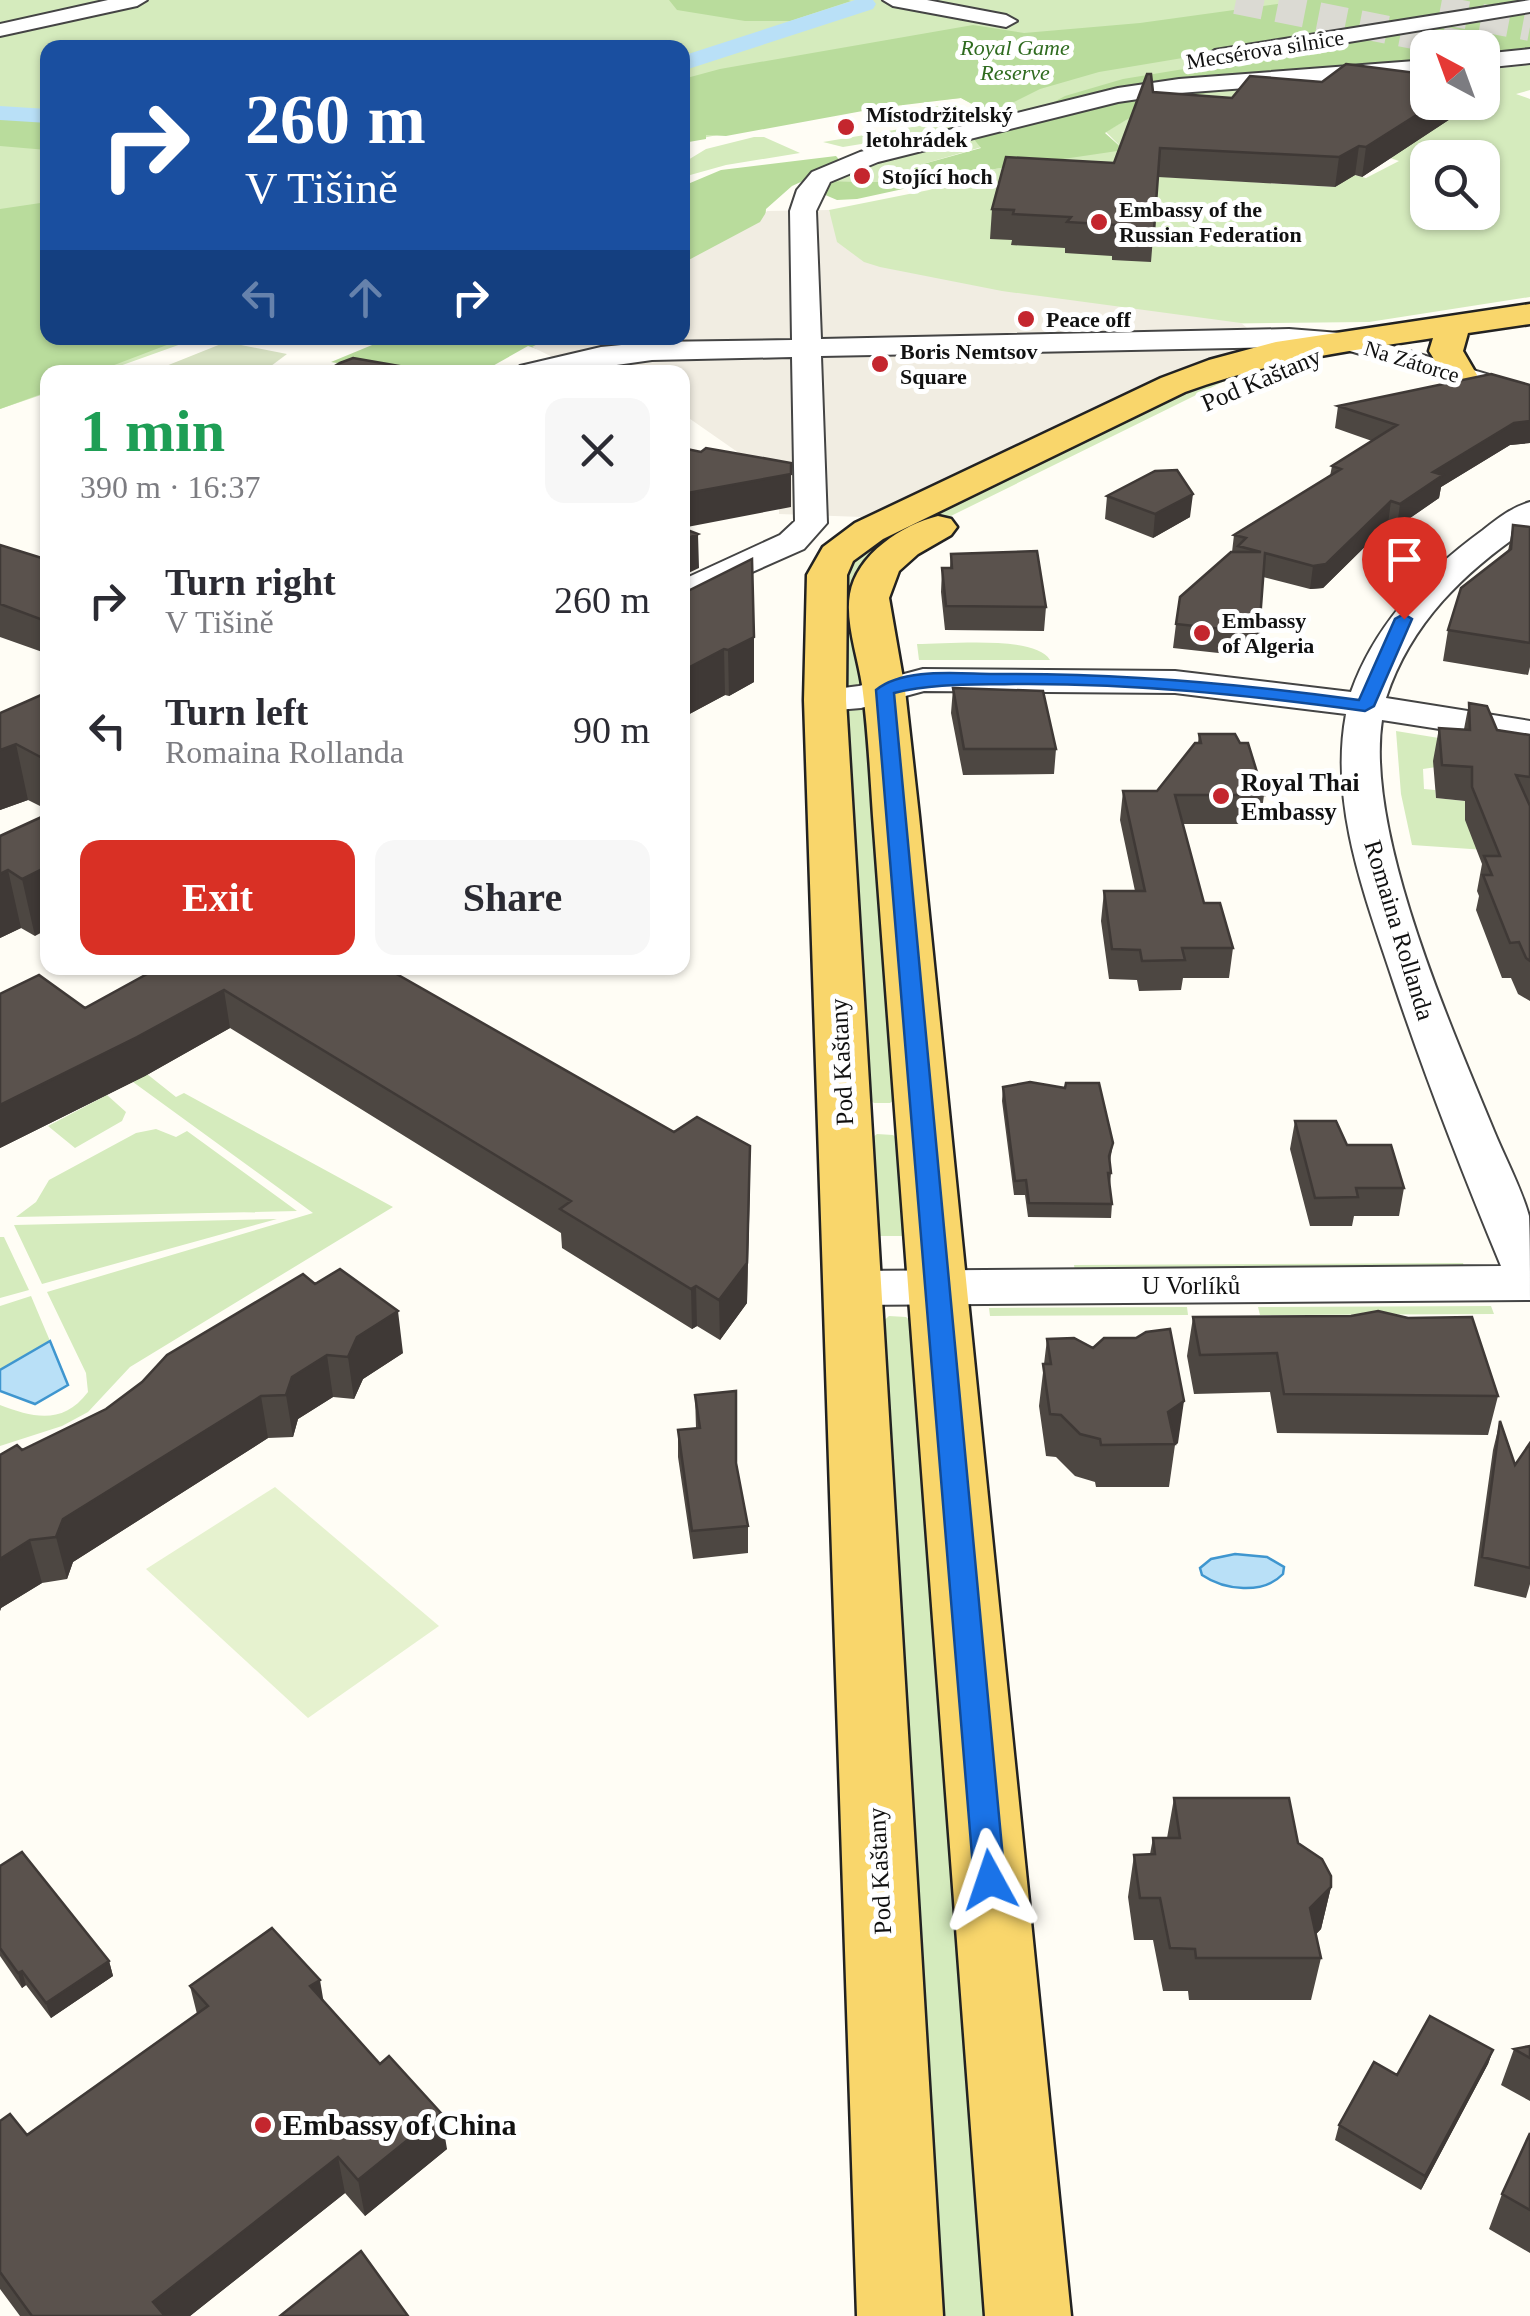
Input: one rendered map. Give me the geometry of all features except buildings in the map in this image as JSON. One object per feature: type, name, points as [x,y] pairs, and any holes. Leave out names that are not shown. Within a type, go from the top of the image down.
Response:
[{"type":"main road","points":[[1352,343],[1530,314]]},
{"type":"main road","points":[[1453,327],[1446,352],[1460,375]]},
{"type":"main road","name":"Pod Kaštany","points":[[1028,2316],[884,690],[869,598],[877,572],[896,552],[938,527],[1246,381],[1352,343]]},
{"type":"main road","name":"Pod Kaštany","points":[[900,2316],[825,700],[828,575],[837,555],[856,538],[1199,374],[1276,352],[1352,343]]},
{"type":"street","points":[[0,30],[138,0]]},
{"type":"street","points":[[899,0],[1006,22]]},
{"type":"street","name":"Mecsérova silnice","points":[[1007,120],[1053,91],[1091,78],[1530,6]]},
{"type":"street","points":[[1500,59],[1530,56]]},
{"type":"street","points":[[690,590],[792,542],[807,529],[812,515],[803,210],[815,182],[870,156],[1007,120],[1158,88],[1410,68]]},
{"type":"street","points":[[556,365],[631,352],[808,347],[1289,338],[1352,343]]},
{"type":"street","name":"Na Zátorce","points":[[1352,343],[1530,396]]},
{"type":"street","name":"Romaina Rollanda","points":[[1530,512],[1474,551],[1404,619],[1365,706],[1360,791],[1384,892],[1446,1073],[1530,1280]]},
{"type":"street","points":[[825,700],[861,697],[923,680],[1085,678],[1226,686],[1530,732]]},
{"type":"street","name":"U Vorlíků","points":[[852,1288],[1530,1280]]},
{"type":"green space","name":"Royal Game Reserve","points":[[0,0],[1530,0],[1500,30],[1410,30],[1410,53],[1344,72],[1009,124],[961,98],[839,110],[690,141],[690,40],[40,40],[40,345],[178,345],[123,365],[40,365],[40,395],[0,409]]},
{"type":"green space","points":[[669,0],[851,1],[790,21],[745,21],[677,10]]},
{"type":"green space","points":[[1307,0],[1530,0],[1099,72],[1040,89],[994,112],[1024,118],[1065,96],[1123,79],[1410,32],[1410,66],[1126,96],[1286,84],[1213,92],[1150,109],[1105,133],[1124,150],[995,169],[857,199],[837,200],[823,194],[828,181],[880,182],[916,166],[981,148],[973,138],[1014,127],[961,98],[879,108],[726,136],[706,135],[706,139],[690,142],[690,77],[973,25],[1024,33],[1140,23]]},
{"type":"green space","points":[[1530,12],[1530,52],[1500,55],[1500,30],[1421,30]]},
{"type":"green space","points":[[1530,65],[1530,90],[1516,94],[1530,99],[1530,297],[1369,322],[1191,324],[887,274],[835,250],[829,210],[929,190],[995,169],[1123,149],[1106,132],[1149,109],[1193,95],[1239,89],[1332,91],[1410,99],[1410,120],[1500,120],[1500,68]],"holes":[[[1381,155],[1399,161],[1366,178],[1354,175],[1335,187],[1149,176],[1139,160]]]},
{"type":"green space","points":[[956,103],[988,119],[976,125],[843,147],[823,142],[918,126],[897,113]]},
{"type":"green space","points":[[0,115],[40,118],[40,149],[0,146]]},
{"type":"green space","points":[[764,137],[800,153],[690,175],[690,159],[706,149]]},
{"type":"green space","points":[[973,138],[982,147],[916,166],[880,182],[828,181],[862,164]]},
{"type":"green space","points":[[836,156],[842,163],[792,186],[766,209],[763,246],[690,290],[690,183],[721,170]]},
{"type":"green space","points":[[40,203],[40,345],[167,345],[114,365],[40,365],[40,395],[0,409],[0,209]]},
{"type":"green space","points":[[218,345],[287,354],[272,365],[168,365]]},
{"type":"green space","points":[[372,345],[548,345],[537,349],[528,346],[494,365],[331,362]]},
{"type":"green space","points":[[1251,368],[890,546],[868,686],[848,691],[841,686],[839,579],[851,554],[1187,385]]},
{"type":"green space","points":[[917,644],[1010,644],[1042,652],[1050,660],[919,660]]},
{"type":"green space","points":[[851,707],[871,711],[899,1096],[890,1103],[874,1103],[865,1096],[843,712]]},
{"type":"green space","points":[[1396,731],[1530,753],[1423,769],[1424,789],[1435,790],[1436,798],[1465,801],[1530,853],[1412,845],[1401,794]]},
{"type":"green space","points":[[147,1074],[176,1097],[184,1093],[393,1207],[130,1367],[88,1412],[62,1426],[0,1446],[0,1405],[47,1416],[68,1410],[88,1392],[86,1373],[47,1292],[313,1213],[133,1082]]},
{"type":"green space","points":[[107,1095],[126,1112],[122,1121],[75,1148],[48,1126]]},
{"type":"green space","points":[[156,1129],[176,1137],[187,1131],[297,1211],[16,1217],[36,1202],[49,1180],[136,1133]]},
{"type":"green space","points":[[877,1134],[893,1135],[902,1143],[910,1236],[873,1236],[868,1141]]},
{"type":"green space","points":[[277,1219],[42,1284],[14,1225]]},
{"type":"green space","points":[[0,1237],[4,1237],[29,1290],[0,1298]]},
{"type":"green space","points":[[1463,1263],[1465,1269],[1075,1271],[1074,1265]]},
{"type":"green space","points":[[31,1296],[50,1341],[0,1370],[0,1306]]},
{"type":"green space","points":[[1491,1306],[1494,1314],[1260,1315],[1258,1307]]},
{"type":"green space","points":[[1187,1307],[1188,1315],[990,1316],[989,1308]]},
{"type":"green space","points":[[889,1316],[906,1317],[916,1325],[993,2316],[936,2316],[879,1325]]},
{"type":"green space","points":[[275,1487],[439,1626],[308,1718],[146,1569]]},
{"type":"shaded area","name":"Boris Nemtsov Square","points":[[829,210],[837,242],[864,262],[880,267],[1002,291],[1241,323],[1267,344],[1159,379],[862,517],[779,514],[779,481],[690,419],[690,365],[569,365],[532,347],[690,345],[690,259],[760,222],[767,211]]},
{"type":"water","points":[[50,1341],[68,1385],[35,1404],[0,1391],[0,1370]]},
{"type":"water","points":[[1235,1554],[1267,1557],[1284,1567],[1283,1574],[1254,1588],[1232,1587],[1202,1575],[1200,1568],[1211,1559]]},
{"type":"waterway","points":[[690,61],[865,4]]},
{"type":"waterway","points":[[0,113],[40,116]]},
{"type":"tunnel","points":[[1236,0],[1410,34]]},
{"type":"tunnel","points":[[1440,10],[1530,27]]},
{"type":"place","name":"Místodržitelský letohrádek","points":[[846,127]]},
{"type":"place","name":"Stojící hoch","points":[[862,176]]},
{"type":"place","name":"Embassy of the Russian Federation","points":[[1099,222]]},
{"type":"place","name":"Peace off","points":[[1026,319]]},
{"type":"place","name":"Boris Nemtsov Square","points":[[880,364]]},
{"type":"place","name":"Embassy of Algeria","points":[[1202,633]]},
{"type":"place","name":"Royal Thai Embassy","points":[[1221,796]]},
{"type":"place","name":"Embassy of China","points":[[263,2125]]},
{"type":"route","points":[[990,1880],[884,690],[923,680],[1085,678],[1226,686],[1365,706],[1404,619]]}]
